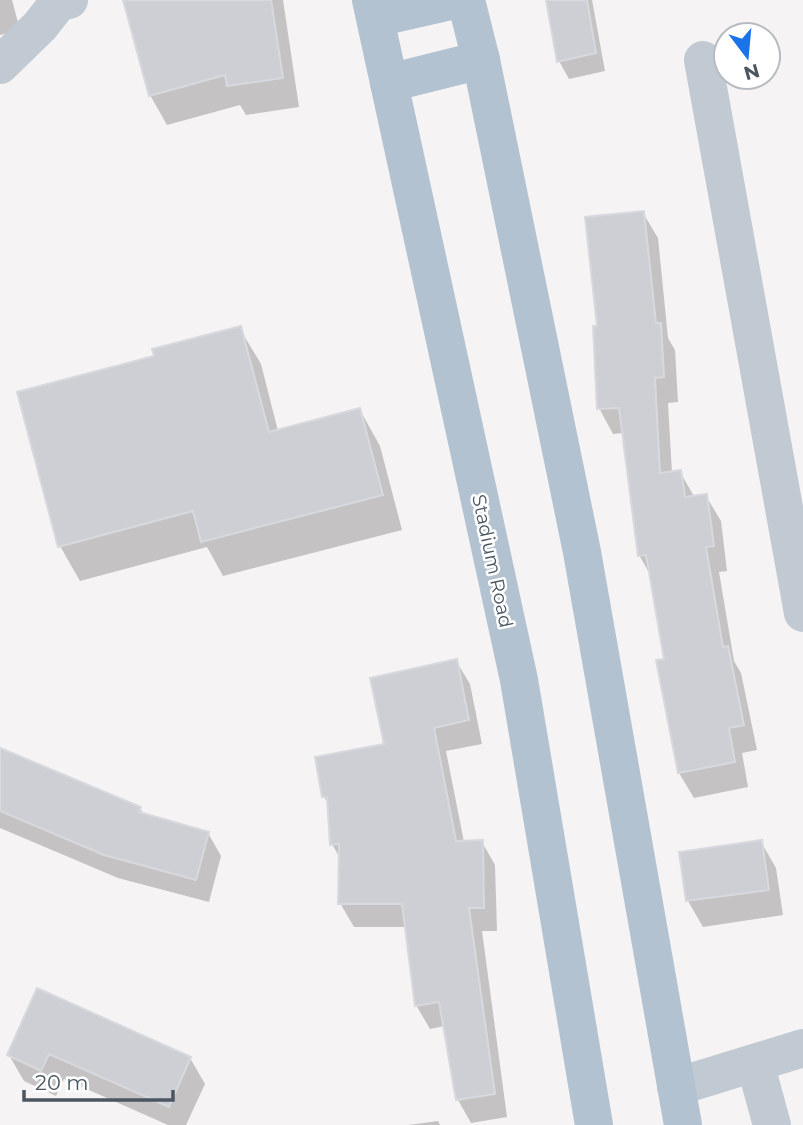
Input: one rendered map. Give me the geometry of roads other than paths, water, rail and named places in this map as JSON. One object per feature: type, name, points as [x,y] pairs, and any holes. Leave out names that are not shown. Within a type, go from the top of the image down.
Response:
[{"type":"main road","points":[[374,9],[455,0]]},
{"type":"main road","points":[[466,0],[481,60],[582,552],[683,1125]]},
{"type":"main road","name":"Stadium Road","points":[[374,9],[519,680],[594,1125]]},
{"type":"main road","points":[[389,83],[481,60]]},
{"type":"street","points":[[0,65],[40,26],[58,4],[69,0]]},
{"type":"street","points":[[703,60],[803,613]]},
{"type":"street","points":[[676,1087],[803,1048]]},
{"type":"street","points":[[755,1063],[772,1125]]}]
